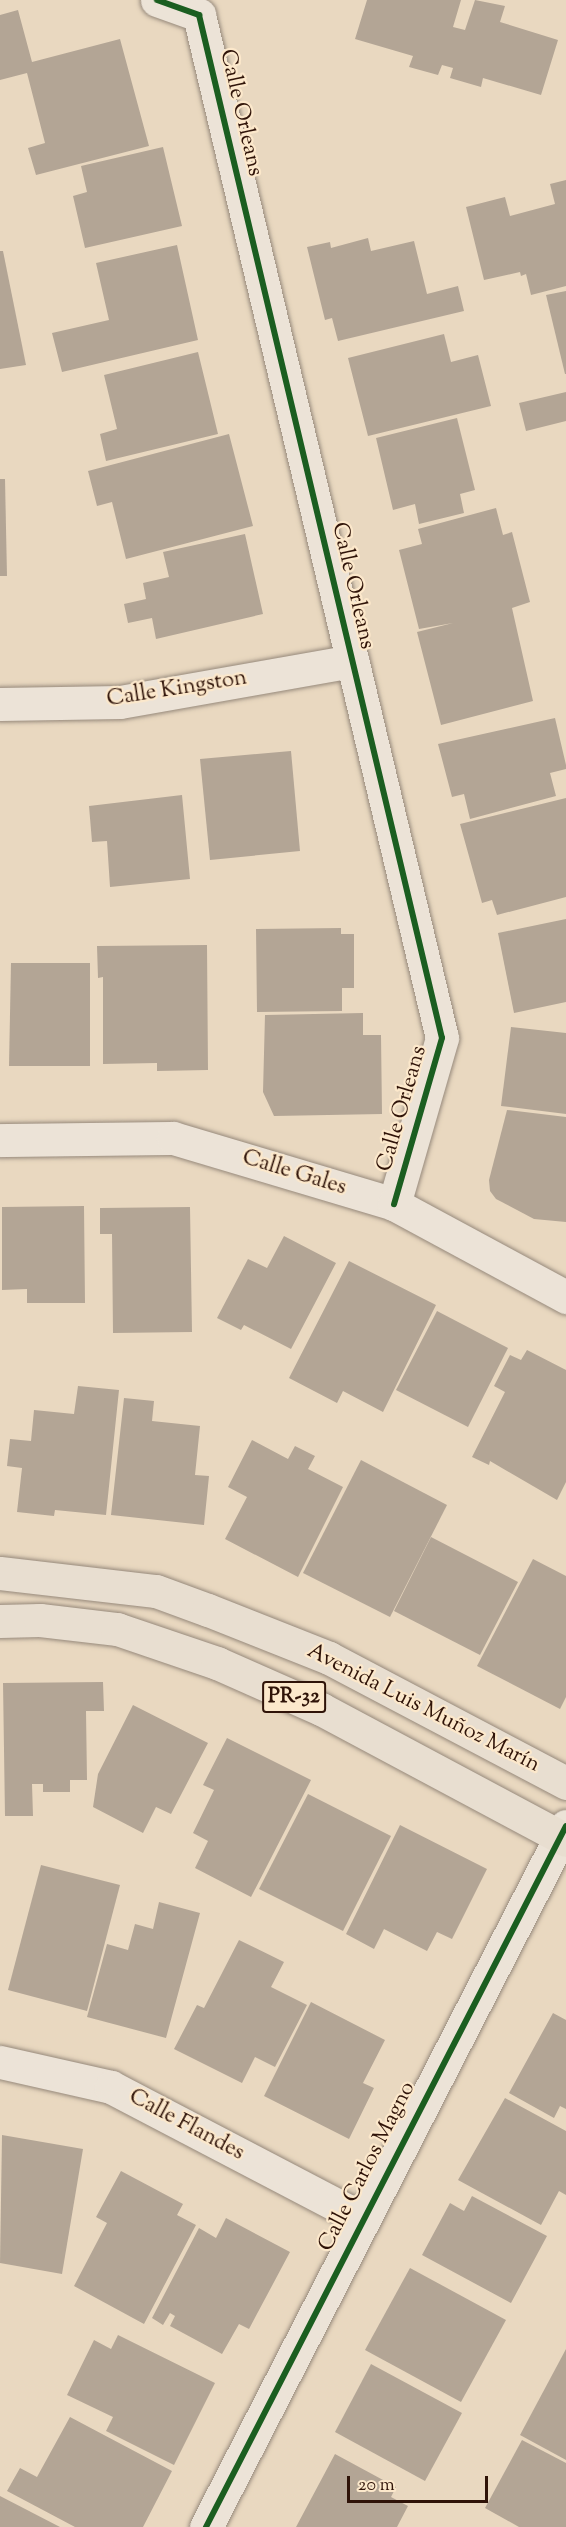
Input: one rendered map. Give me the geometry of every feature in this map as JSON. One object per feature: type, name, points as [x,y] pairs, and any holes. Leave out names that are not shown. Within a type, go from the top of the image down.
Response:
[{"type":"main road","name":"Avenida Luis Muñoz Marín","points":[[0,1574],[156,1591],[208,1610],[328,1658],[566,1783]]},
{"type":"main road","name":"Avenida Luis Muñoz Marín","points":[[0,1621],[40,1620],[117,1629],[217,1663],[321,1709],[564,1834]]},
{"type":"street","name":"Calle Orleans","points":[[157,0],[199,15],[442,1038],[394,1204]]},
{"type":"street","name":"Calle Kingston","points":[[0,704],[120,702],[352,662]]},
{"type":"street","name":"Calle Gales","points":[[0,1140],[173,1138],[394,1204],[566,1297]]},
{"type":"street","name":"Calle Carlos Magno","points":[[207,2527],[362,2218],[564,1834]]},
{"type":"street","name":"Calle Flandes","points":[[0,2062],[111,2087],[362,2218]]},
{"type":"building","points":[[367,0],[461,0],[453,27],[465,30],[475,0],[505,6],[500,22],[558,40],[541,95],[483,78],[481,87],[450,78],[453,68],[442,65],[438,75],[409,67],[413,56],[355,39]]},
{"type":"building","points":[[18,10],[32,62],[120,39],[149,146],[36,175],[28,148],[45,143],[27,73],[0,80],[0,15]]},
{"type":"building","points":[[163,147],[182,226],[85,248],[73,196],[87,192],[81,166]]},
{"type":"building","points":[[566,180],[566,286],[531,295],[526,274],[521,276],[520,272],[484,280],[466,207],[505,197],[510,216],[555,204],[550,184]]},
{"type":"building","points":[[368,238],[371,251],[414,241],[427,294],[458,286],[464,311],[338,341],[332,318],[325,320],[307,247],[330,242],[331,248]]},
{"type":"building","points":[[177,245],[198,340],[62,372],[52,333],[109,320],[96,263]]},
{"type":"building","points":[[0,251],[3,251],[26,365],[0,369]]},
{"type":"building","points":[[566,291],[566,374],[565,374],[546,295]]},
{"type":"building","points":[[444,334],[451,362],[478,355],[491,406],[368,436],[348,358]]},
{"type":"building","points":[[198,352],[218,434],[106,461],[100,434],[117,429],[104,375]]},
{"type":"building","points":[[566,392],[566,421],[526,431],[519,403]]},
{"type":"building","points":[[457,418],[475,490],[460,494],[464,513],[419,524],[415,504],[393,510],[376,438]]},
{"type":"building","points":[[229,434],[253,526],[126,559],[112,502],[97,506],[88,471]]},
{"type":"building","points":[[0,479],[5,479],[7,576],[0,576]]},
{"type":"building","points":[[496,508],[503,535],[512,532],[530,602],[512,608],[533,701],[441,725],[417,632],[453,623],[419,629],[399,550],[422,544],[418,529]]},
{"type":"building","points":[[245,534],[263,614],[156,639],[152,618],[128,623],[124,604],[146,599],[143,583],[169,577],[163,552]]},
{"type":"building","points":[[555,718],[566,765],[566,769],[550,773],[556,796],[470,819],[464,794],[452,797],[438,744]]},
{"type":"building","points":[[291,751],[300,851],[210,860],[200,759]]},
{"type":"building","points":[[182,795],[190,879],[110,887],[107,841],[92,842],[89,806]]},
{"type":"building","points":[[566,798],[566,897],[497,915],[492,900],[482,903],[460,824]]},
{"type":"building","points":[[566,919],[566,1002],[514,1013],[498,933]]},
{"type":"building","points":[[341,928],[341,934],[354,934],[354,988],[342,988],[342,1011],[257,1012],[256,929]]},
{"type":"building","points":[[207,945],[208,1070],[157,1071],[157,1063],[103,1064],[103,977],[98,978],[97,946]]},
{"type":"building","points":[[11,963],[90,963],[90,1066],[9,1066]]},
{"type":"building","points":[[363,1013],[363,1035],[381,1035],[382,1114],[274,1116],[263,1092],[265,1015]]},
{"type":"building","points":[[511,1027],[566,1033],[566,1114],[501,1106]]},
{"type":"building","points":[[507,1110],[566,1117],[566,1222],[534,1219],[496,1199],[490,1191],[489,1180]]},
{"type":"building","points":[[84,1206],[85,1303],[27,1303],[27,1289],[2,1290],[2,1207]]},
{"type":"building","points":[[190,1207],[192,1332],[113,1333],[112,1234],[100,1234],[100,1208]]},
{"type":"building","points":[[284,1236],[336,1263],[291,1349],[244,1325],[241,1330],[217,1318],[248,1259],[267,1268]]},
{"type":"building","points":[[349,1261],[436,1305],[383,1412],[343,1391],[337,1403],[289,1378]]},
{"type":"building","points":[[437,1311],[508,1348],[468,1427],[396,1390]]},
{"type":"building","points":[[527,1350],[566,1370],[566,1482],[557,1500],[490,1461],[489,1465],[472,1457],[505,1392],[494,1386],[510,1355],[521,1360]]},
{"type":"building","points":[[78,1386],[119,1390],[106,1515],[55,1510],[54,1516],[17,1512],[22,1468],[7,1466],[10,1439],[31,1441],[34,1410],[74,1414]]},
{"type":"building","points":[[124,1398],[154,1401],[152,1421],[200,1426],[195,1475],[209,1476],[204,1525],[111,1515]]},
{"type":"building","points":[[252,1440],[288,1459],[295,1446],[315,1456],[308,1469],[343,1487],[298,1577],[225,1539],[247,1497],[228,1487]]},
{"type":"building","points":[[361,1460],[447,1505],[390,1617],[303,1573]]},
{"type":"building","points":[[431,1537],[518,1582],[480,1655],[394,1611]]},
{"type":"building","points":[[533,1559],[566,1576],[566,1697],[560,1709],[477,1666]]},
{"type":"building","points":[[103,1682],[104,1711],[86,1711],[87,1780],[70,1780],[70,1792],[43,1792],[43,1784],[32,1784],[33,1816],[5,1816],[3,1683]]},
{"type":"building","points":[[133,1705],[208,1743],[171,1814],[156,1807],[143,1833],[93,1807],[98,1774]]},
{"type":"building","points":[[227,1738],[311,1780],[251,1897],[195,1868],[208,1841],[193,1833],[214,1790],[203,1785]]},
{"type":"building","points":[[308,1794],[391,1836],[343,1931],[259,1889]]},
{"type":"building","points":[[400,1825],[487,1869],[452,1939],[437,1932],[427,1951],[384,1929],[374,1949],[346,1934]]},
{"type":"building","points":[[41,1865],[120,1885],[87,2011],[8,1990]]},
{"type":"building","points":[[159,1902],[200,1913],[166,2038],[87,2017],[107,1944],[128,1950],[135,1924],[153,1929]]},
{"type":"building","points":[[239,1940],[284,1962],[271,1987],[307,2005],[275,2067],[255,2057],[242,2083],[174,2049],[197,2005],[204,2008]]},
{"type":"building","points":[[311,2002],[385,2040],[363,2083],[374,2088],[349,2139],[264,2096]]},
{"type":"building","points":[[553,2013],[566,2020],[566,2109],[560,2106],[554,2118],[509,2093]]},
{"type":"building","points":[[505,2098],[566,2131],[566,2195],[559,2191],[541,2225],[458,2180]]},
{"type":"building","points":[[2,2135],[83,2149],[62,2274],[0,2263]]},
{"type":"building","points":[[121,2171],[183,2204],[177,2215],[196,2225],[144,2324],[74,2286],[107,2223],[96,2217]]},
{"type":"building","points":[[472,2196],[547,2236],[511,2303],[422,2255],[450,2203],[464,2211]]},
{"type":"building","points":[[226,2218],[290,2252],[249,2329],[239,2324],[222,2354],[170,2326],[175,2316],[170,2313],[163,2325],[152,2318],[199,2228],[216,2238]]},
{"type":"building","points":[[410,2268],[506,2320],[461,2402],[365,2350]]},
{"type":"building","points":[[118,2335],[215,2383],[174,2465],[106,2431],[113,2417],[67,2395],[94,2340],[111,2349]]},
{"type":"building","points":[[566,2349],[566,2460],[520,2435]]},
{"type":"building","points":[[371,2364],[462,2413],[425,2481],[335,2432]]},
{"type":"building","points":[[70,2417],[172,2471],[143,2527],[75,2527],[7,2491],[20,2468],[37,2477]]},
{"type":"building","points":[[522,2440],[566,2463],[566,2527],[519,2527],[485,2508]]},
{"type":"building","points":[[335,2454],[396,2487],[391,2497],[408,2506],[397,2527],[296,2527]]},
{"type":"building","points":[[0,2496],[60,2527],[0,2527]]},
{"type":"cycle path","points":[[157,0],[199,15],[442,1038],[394,1204]]},
{"type":"cycle path","points":[[206,2527],[566,1826]]}]
